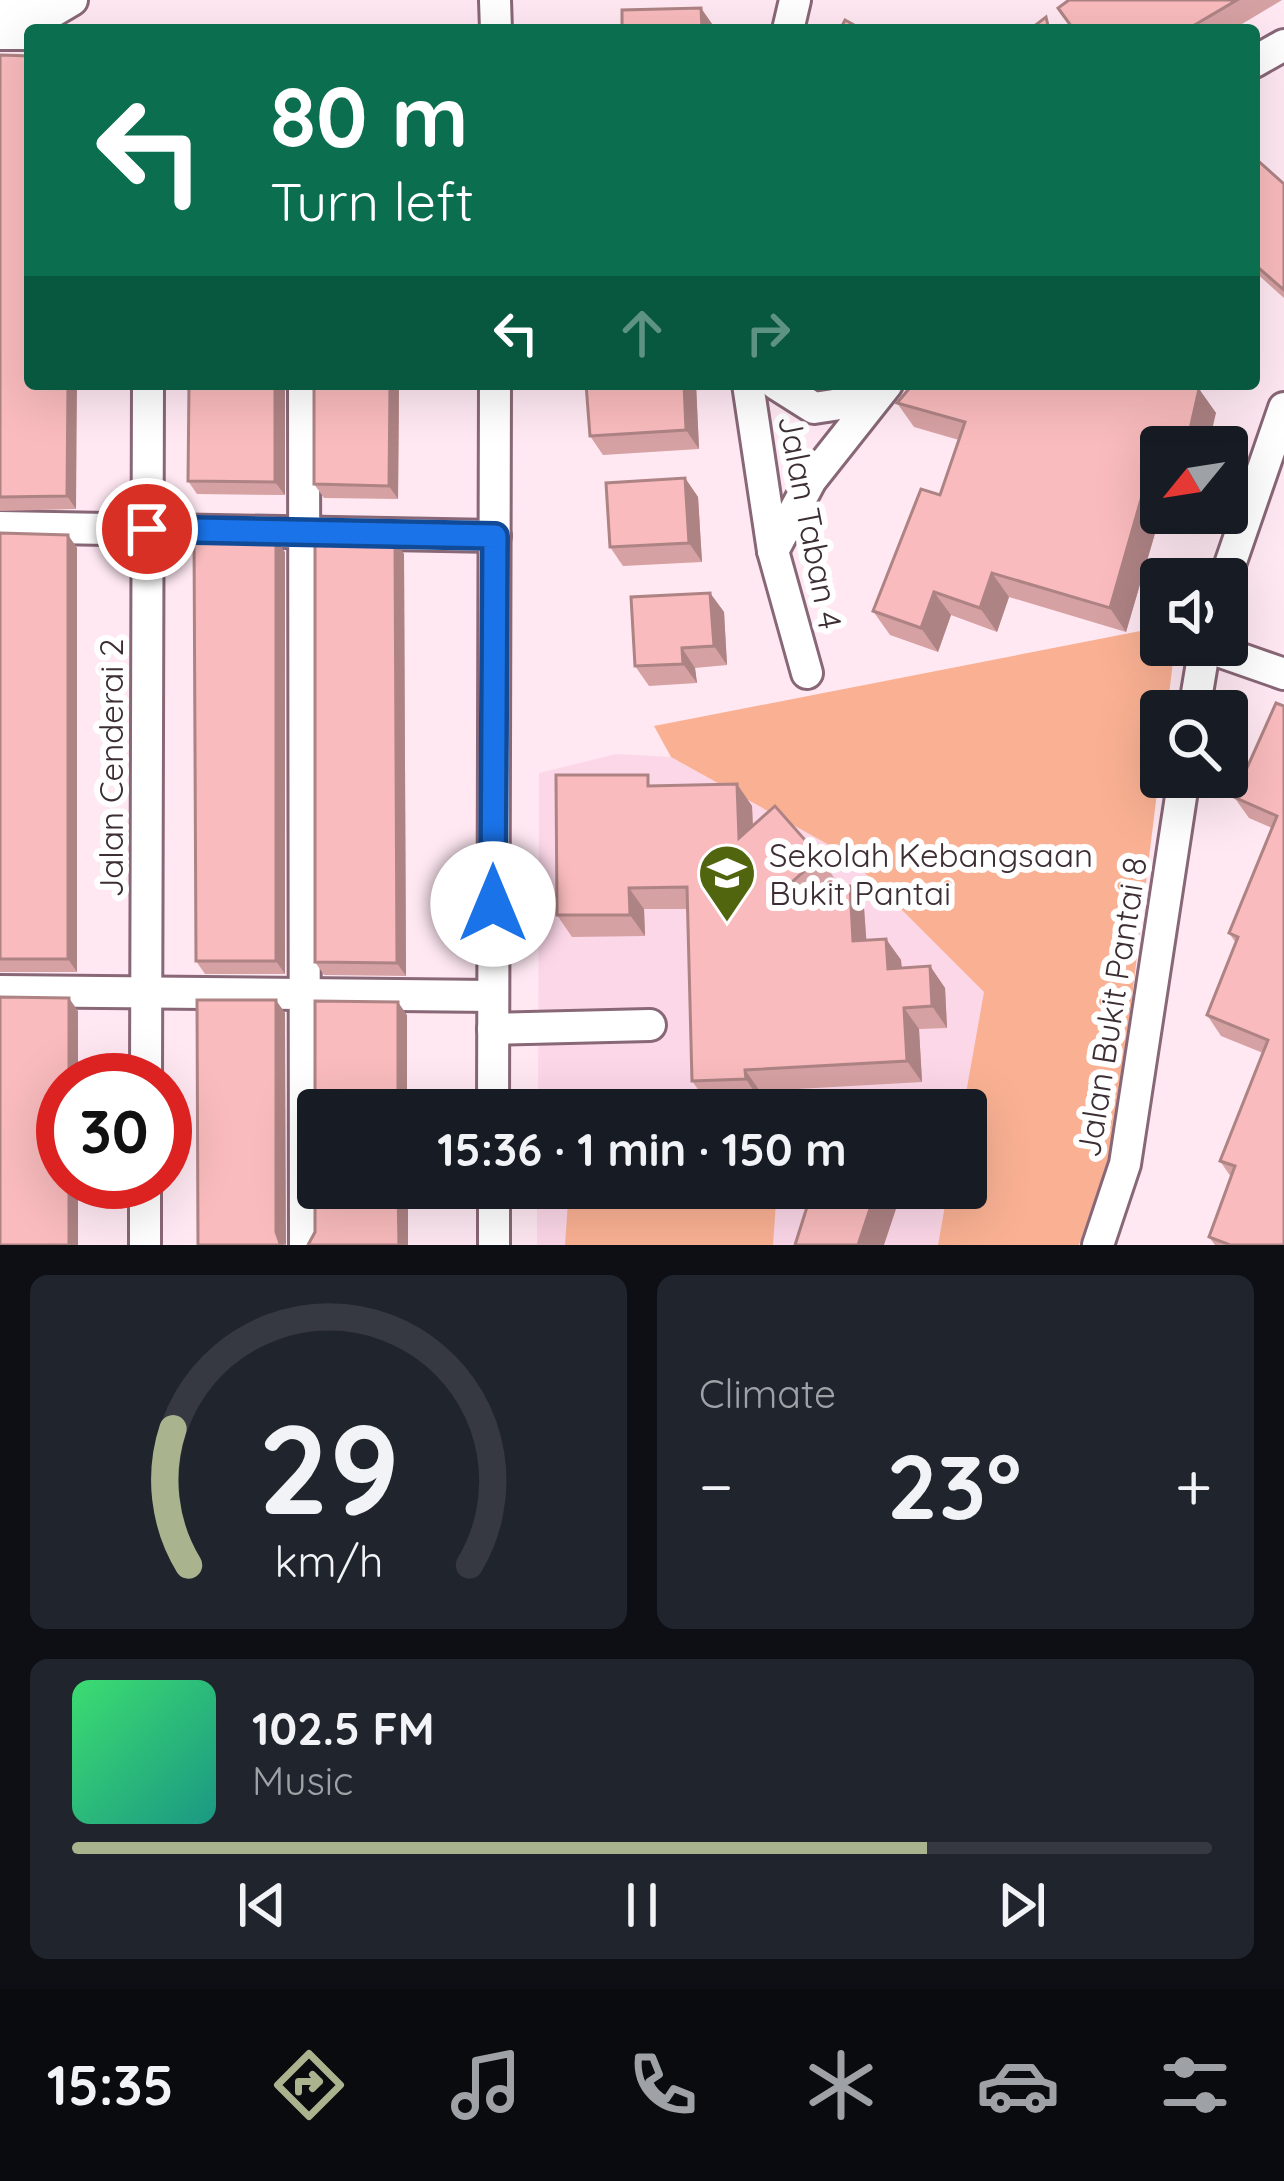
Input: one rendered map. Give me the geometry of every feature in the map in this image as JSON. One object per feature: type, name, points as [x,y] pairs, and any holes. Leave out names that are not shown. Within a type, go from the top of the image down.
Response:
[{"type":"street","points":[[0,11],[50,13],[72,0]]},
{"type":"street","name":"Jalan Cenderai 2","points":[[146,1053],[148,390]]},
{"type":"street","points":[[304,390],[305,1245]]},
{"type":"street","points":[[494,1089],[495,390]]},
{"type":"street","name":"Jalan Taban 4","points":[[749,390],[772,551],[807,673]]},
{"type":"street","points":[[786,390],[814,408],[880,392]]},
{"type":"street","points":[[772,551],[811,480],[880,392]]},
{"type":"street","points":[[1232,558],[1284,408]]},
{"type":"street","points":[[0,526],[495,536]]},
{"type":"street","points":[[1248,661],[1284,674]]},
{"type":"street","name":"Jalan Bukit Pantai 8","points":[[1098,1245],[1125,1164],[1181,798]]},
{"type":"street","points":[[0,991],[493,996]]},
{"type":"street","points":[[493,1029],[650,1025]]},
{"type":"street","points":[[145,1209],[145,1245]]},
{"type":"street","points":[[494,1209],[494,1245]]},
{"type":"shaded area","points":[[1140,631],[1140,666],[1172,666],[1170,690],[1140,690],[1140,798],[1156,798],[1114,1144],[1079,1245],[938,1245],[944,1209],[987,1209],[987,1089],[967,1089],[984,992],[847,855],[671,757],[654,726]]},
{"type":"shaded area","name":"Sekolah Kebangsaan Bukit Pantai","points":[[616,754],[671,757],[847,855],[985,992],[967,1089],[538,1089],[539,773]]},
{"type":"shaded area","points":[[537,1209],[944,1209],[938,1245],[537,1245]]},
{"type":"shaded area","points":[[568,1209],[776,1209],[773,1245],[565,1245]]},
{"type":"building","points":[[1069,0],[1237,0],[1196,24],[1070,24],[1058,8]]},
{"type":"building","points":[[701,8],[702,24],[622,24],[622,10]]},
{"type":"building","points":[[0,55],[24,56],[24,390],[68,390],[67,496],[0,497]]},
{"type":"building","points":[[1260,162],[1284,184],[1284,290],[1260,269]]},
{"type":"building","points":[[189,390],[275,390],[275,482],[188,481]]},
{"type":"building","points":[[314,390],[390,390],[389,486],[314,484]]},
{"type":"building","points":[[586,390],[684,390],[686,430],[590,436]]},
{"type":"building","points":[[908,390],[1199,390],[1191,426],[1140,426],[1140,503],[1110,608],[992,573],[980,608],[934,592],[921,628],[873,611],[921,489],[940,495],[965,422],[897,403]]},
{"type":"building","points":[[685,478],[689,543],[610,547],[606,483]]},
{"type":"building","points":[[0,533],[68,535],[68,959],[0,959]]},
{"type":"building","points":[[194,537],[276,539],[276,961],[196,961]]},
{"type":"building","points":[[315,539],[395,541],[397,963],[315,962]]},
{"type":"building","points":[[710,593],[714,646],[682,648],[683,664],[635,666],[631,597]]},
{"type":"building","points":[[1276,703],[1284,706],[1284,1245],[1230,1245],[1209,1237],[1235,1166],[1220,1161],[1268,1040],[1207,1015],[1238,937],[1229,933],[1277,816],[1236,798],[1248,798],[1248,766]]},
{"type":"building","points":[[556,775],[648,775],[648,786],[737,784],[739,838],[775,806],[820,857],[783,890],[850,886],[853,941],[886,939],[888,969],[930,966],[932,1006],[904,1008],[907,1061],[745,1070],[746,1079],[692,1081],[687,887],[629,888],[630,915],[557,915]]},
{"type":"building","points":[[0,997],[69,998],[69,1053],[36,1053],[36,1209],[69,1209],[69,1245],[0,1245]]},
{"type":"building","points":[[197,1000],[276,1000],[276,1232],[284,1245],[198,1245]]},
{"type":"building","points":[[315,1001],[398,1002],[398,1089],[315,1089]]},
{"type":"building","points":[[315,1209],[398,1209],[399,1245],[308,1245],[315,1232]]},
{"type":"building","points":[[806,1209],[870,1209],[858,1245],[795,1245]]},
{"type":"place","name":"Sekolah Kebangsaan Bukit Pantai","points":[[727,924]]},
{"type":"route","points":[[147,529],[495,536],[493,904]]}]
